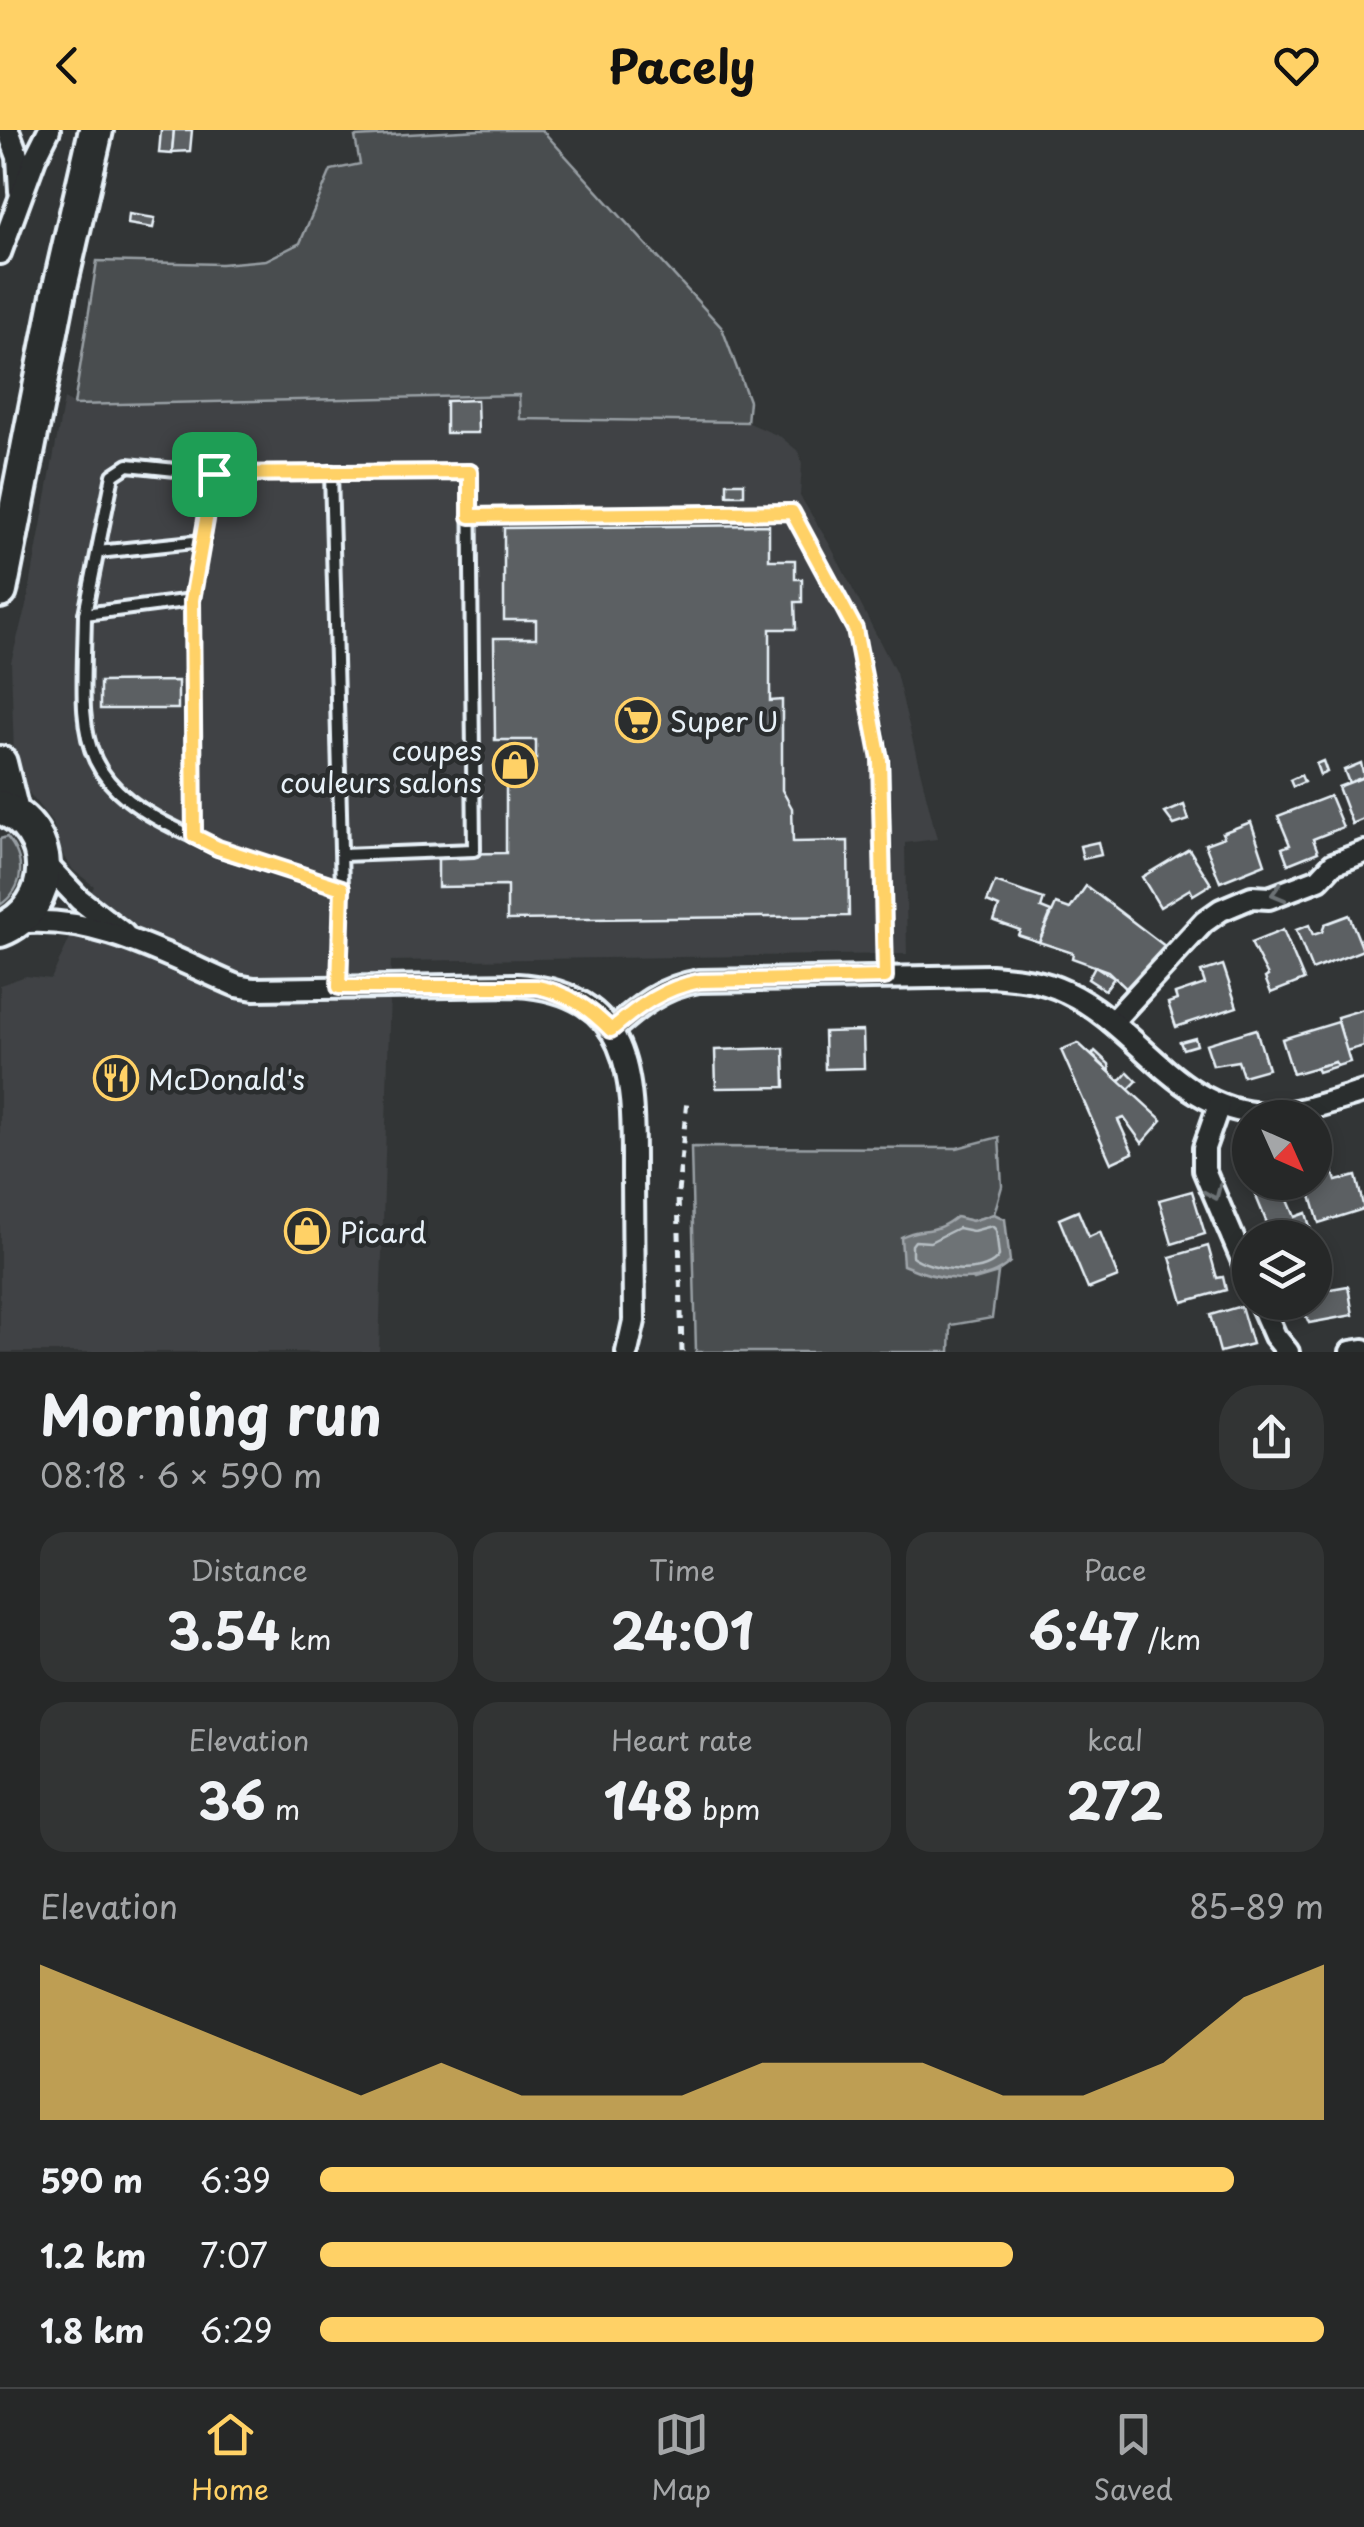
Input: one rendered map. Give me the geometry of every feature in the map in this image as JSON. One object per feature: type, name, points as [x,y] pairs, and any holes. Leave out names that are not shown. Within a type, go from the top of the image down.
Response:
[{"type":"main road","points":[[0,591],[48,342],[96,130]]},
{"type":"main road","points":[[0,763],[6,809],[34,833],[44,862],[44,880],[38,897],[7,926]]},
{"type":"street","points":[[19,208],[21,181],[12,130],[36,134],[48,130]]},
{"type":"street","points":[[0,253],[48,130]]},
{"type":"street","points":[[1112,1022],[1204,922],[1221,910],[1252,897],[1269,898],[1302,885],[1319,878],[1332,864],[1364,852]]},
{"type":"street","points":[[44,862],[79,899],[134,941]]},
{"type":"street","points":[[7,926],[41,920],[71,923],[134,941],[237,986],[254,989],[537,987],[558,991],[577,1001],[611,1030],[628,1064],[632,1088],[634,1321],[627,1352]]},
{"type":"street","points":[[611,1030],[636,1008],[678,985],[700,981],[990,976],[1026,979],[1068,993],[1112,1022],[1181,1084],[1219,1105],[1243,1112],[1281,1113],[1364,1092]]},
{"type":"street","points":[[1219,1105],[1204,1148],[1204,1170],[1232,1236]]},
{"type":"street","points":[[1268,1320],[1288,1352]]},
{"type":"street","points":[[1351,1352],[1364,1350]]},
{"type":"lane","points":[[342,854],[474,850],[470,472],[214,474],[123,466],[114,475],[85,614],[86,736],[94,763],[113,788],[147,816],[218,848],[342,888]]},
{"type":"lane","points":[[331,472],[342,854],[339,987]]},
{"type":"lane","points":[[194,836],[192,600],[214,474]]},
{"type":"lane","points":[[470,516],[792,512],[855,629],[859,648],[880,760],[885,977]]},
{"type":"lane","points":[[98,552],[203,541]]},
{"type":"lane","points":[[85,614],[192,600]]},
{"type":"path","points":[[682,1352],[678,1193],[688,1100]]},
{"type":"shaded area","points":[[542,130],[722,328],[749,401],[747,422],[520,419],[519,395],[74,405],[97,261],[221,264],[266,260],[300,243],[331,170],[360,164],[355,137]]},
{"type":"shaded area","points":[[519,395],[521,419],[747,422],[781,437],[799,452],[800,496],[830,545],[896,673],[937,839],[905,843],[907,954],[391,961],[379,1352],[0,1352],[0,985],[26,976],[51,979],[94,886],[73,870],[64,857],[53,824],[19,780],[14,757],[11,662],[28,597],[64,399],[75,405]]},
{"type":"shaded area","points":[[7,837],[17,855],[20,873],[14,890],[0,905],[0,839]]},
{"type":"shaded area","points":[[999,1137],[1002,1186],[994,1214],[972,1221],[956,1217],[927,1233],[974,1280],[998,1273],[992,1318],[951,1325],[950,1352],[696,1352],[691,1147],[957,1148]]},
{"type":"water","points":[[994,1214],[1005,1219],[1010,1262],[999,1270],[986,1276],[958,1279],[903,1265],[901,1237],[940,1227],[956,1217],[972,1221]]},
{"type":"building","points":[[161,130],[174,130],[172,154],[159,153]]},
{"type":"building","points":[[174,130],[192,130],[190,151],[172,152]]},
{"type":"building","points":[[129,214],[155,218],[153,228],[128,224]]},
{"type":"building","points":[[477,400],[478,433],[446,433],[446,401]]},
{"type":"building","points":[[205,445],[224,446],[224,456],[204,455]]},
{"type":"building","points":[[727,483],[744,483],[744,495],[727,495]]},
{"type":"building","name":"Super U","points":[[769,525],[769,560],[795,560],[795,579],[802,579],[802,602],[795,602],[796,629],[770,629],[770,701],[782,700],[782,790],[792,808],[793,842],[848,841],[849,916],[507,920],[507,886],[438,887],[438,854],[506,853],[506,759],[536,759],[536,740],[495,740],[494,638],[536,638],[536,620],[504,620],[504,528]]},
{"type":"building","points":[[178,681],[178,709],[100,709],[100,682]]},
{"type":"building","points":[[1323,761],[1327,772],[1320,775],[1316,764]]},
{"type":"building","points":[[1361,763],[1364,777],[1349,783],[1344,770]]},
{"type":"building","points":[[1301,775],[1304,782],[1293,787],[1290,780]]},
{"type":"building","points":[[1364,777],[1364,819],[1352,824],[1338,787]]},
{"type":"building","points":[[1330,796],[1343,827],[1313,839],[1318,852],[1288,864],[1282,848],[1290,845],[1278,816]]},
{"type":"building","points":[[1184,805],[1189,820],[1174,825],[1165,813]]},
{"type":"building","points":[[1251,822],[1265,864],[1220,882],[1205,844]]},
{"type":"building","points":[[1098,842],[1101,855],[1083,859],[1080,846]]},
{"type":"building","points":[[1189,849],[1211,884],[1193,895],[1190,889],[1160,907],[1142,877]]},
{"type":"building","points":[[995,882],[1044,899],[1041,908],[1051,912],[1039,942],[994,921],[999,907],[987,902]]},
{"type":"building","points":[[1086,886],[1170,950],[1131,993],[1108,971],[1072,958],[1073,953],[1039,942],[1056,904],[1070,909]]},
{"type":"building","points":[[1349,915],[1363,950],[1312,970],[1296,930],[1309,925],[1313,935],[1322,932],[1325,924]]},
{"type":"building","points":[[1283,930],[1304,980],[1271,993],[1265,978],[1268,976],[1251,943]]},
{"type":"building","points":[[1223,965],[1237,1007],[1176,1027],[1168,1003],[1177,1000],[1175,994],[1205,984],[1201,972]]},
{"type":"building","points":[[1095,966],[1114,978],[1105,990],[1088,979]]},
{"type":"building","points":[[1364,1009],[1364,1046],[1346,1051],[1337,1017]]},
{"type":"building","points":[[1338,1022],[1350,1062],[1337,1066],[1335,1062],[1293,1074],[1282,1039]]},
{"type":"building","points":[[1256,1029],[1268,1069],[1243,1076],[1238,1061],[1213,1065],[1206,1044]]},
{"type":"building","points":[[863,1031],[864,1068],[825,1069],[824,1032]]},
{"type":"building","points":[[1195,1038],[1197,1045],[1183,1049],[1180,1042]]},
{"type":"building","points":[[1078,1043],[1162,1120],[1142,1143],[1124,1118],[1118,1120],[1133,1153],[1111,1163],[1061,1050]]},
{"type":"building","points":[[784,1048],[785,1087],[716,1088],[715,1050]]},
{"type":"building","points":[[1095,1051],[1109,1064],[1110,1072],[1092,1055]]},
{"type":"building","points":[[1335,1062],[1337,1066],[1318,1072],[1316,1067]]},
{"type":"building","points":[[1128,1072],[1137,1081],[1129,1089],[1120,1081]]},
{"type":"building","points":[[1332,1169],[1336,1181],[1356,1176],[1364,1209],[1318,1220],[1312,1200],[1332,1200]]},
{"type":"building","points":[[1192,1191],[1205,1234],[1172,1244],[1159,1200]]},
{"type":"building","points":[[1257,1200],[1288,1200],[1295,1217],[1306,1213],[1308,1220],[1266,1220]]},
{"type":"building","points":[[1078,1211],[1089,1237],[1100,1232],[1118,1277],[1088,1289],[1059,1219]]},
{"type":"building","points":[[1208,1246],[1217,1278],[1223,1277],[1226,1290],[1183,1302],[1170,1257]]},
{"type":"building","points":[[1348,1286],[1353,1315],[1332,1319],[1332,1289]]},
{"type":"building","points":[[1232,1309],[1232,1320],[1245,1320],[1252,1344],[1220,1352],[1210,1315]]},
{"type":"place","name":"Super U","points":[[638,720]]},
{"type":"place","name":"coupes couleurs salons","points":[[515,765]]},
{"type":"place","name":"McDonald's","points":[[116,1078]]},
{"type":"place","name":"Picard","points":[[307,1231]]},
{"type":"route","points":[[470,472],[470,516],[792,512],[855,629],[880,760],[885,977],[700,981],[678,985],[636,1008],[611,1030],[577,1001],[558,991],[537,987],[339,987],[342,888],[218,848],[194,836],[192,600],[214,474],[470,472]]}]
